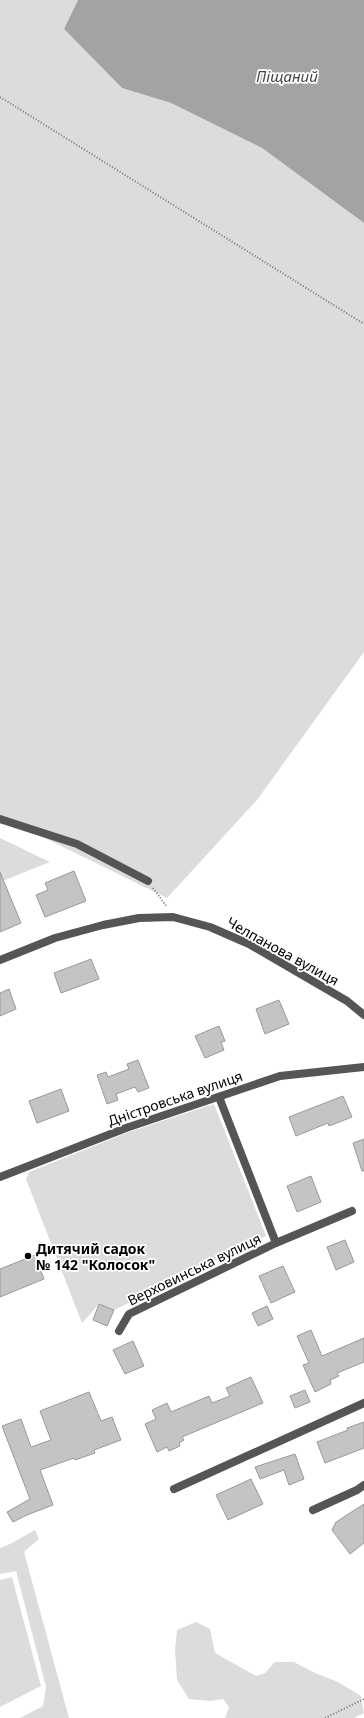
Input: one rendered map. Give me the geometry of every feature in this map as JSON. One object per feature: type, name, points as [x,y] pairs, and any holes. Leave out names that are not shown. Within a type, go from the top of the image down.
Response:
[{"type":"street","points":[[0,819],[77,844],[148,881]]},
{"type":"street","name":"Челпанова вулиця","points":[[0,960],[55,938],[103,925],[139,918],[173,917],[210,927],[249,944],[347,1002],[364,1014]]},
{"type":"street","name":"Дністровська вулиця","points":[[0,1177],[126,1128],[280,1076],[364,1067]]},
{"type":"street","name":"Верховинська вулиця","points":[[119,1331],[129,1314],[276,1243],[219,1097]]},
{"type":"street","points":[[276,1243],[352,1211]]},
{"type":"street","points":[[174,1489],[364,1403]]},
{"type":"street","points":[[313,1510],[357,1490],[364,1485]]},
{"type":"path","points":[[0,97],[364,324]]},
{"type":"path","points":[[148,881],[173,917]]},
{"type":"path","points":[[325,1718],[364,1699]]},
{"type":"shaded area","points":[[0,0],[78,0],[64,29],[122,88],[171,103],[262,148],[364,223],[364,652],[257,800],[167,898],[0,816]]},
{"type":"shaded area","points":[[0,838],[50,862],[0,882]]},
{"type":"shaded area","points":[[214,1104],[266,1236],[114,1310],[99,1304],[82,1323],[26,1179],[29,1172],[129,1132]]},
{"type":"shaded area","points":[[35,1530],[39,1539],[24,1552],[69,1718],[20,1718],[43,1706],[46,1687],[16,1571],[0,1574],[0,1548]]},
{"type":"shaded area","points":[[12,1577],[41,1686],[0,1707],[0,1580]]},
{"type":"shaded area","points":[[196,1622],[210,1629],[215,1653],[256,1676],[265,1673],[275,1662],[294,1662],[313,1672],[338,1682],[361,1696],[364,1713],[354,1718],[225,1718],[229,1707],[223,1699],[210,1701],[189,1699],[177,1680],[175,1650],[177,1630]]},
{"type":"water","name":"Піщаний","points":[[78,0],[364,0],[364,223],[262,148],[171,103],[122,88],[64,29]]},
{"type":"building","points":[[74,871],[86,901],[45,917],[36,895],[48,890],[45,883]]},
{"type":"building","points":[[0,872],[21,923],[0,932]]},
{"type":"building","points":[[91,959],[99,979],[61,993],[54,973]]},
{"type":"building","points":[[9,989],[16,1009],[0,1016],[0,993]]},
{"type":"building","points":[[279,1000],[289,1024],[265,1034],[256,1009]]},
{"type":"building","points":[[219,1026],[225,1041],[221,1042],[224,1050],[205,1058],[195,1036]]},
{"type":"building","points":[[138,1060],[149,1088],[138,1092],[135,1087],[116,1094],[118,1100],[107,1104],[97,1075],[106,1072],[108,1077],[129,1069],[127,1064]]},
{"type":"building","points":[[61,1089],[69,1111],[37,1123],[29,1101]]},
{"type":"building","points":[[343,1096],[352,1117],[329,1126],[328,1123],[296,1136],[289,1117]]},
{"type":"building","points":[[364,1139],[364,1171],[362,1171],[353,1143]]},
{"type":"building","points":[[311,1176],[321,1202],[297,1212],[287,1186]]},
{"type":"building","points":[[345,1240],[354,1262],[336,1270],[327,1247]]},
{"type":"building","points":[[35,1255],[44,1279],[0,1297],[0,1269]]},
{"type":"building","points":[[283,1266],[295,1292],[271,1303],[259,1276]]},
{"type":"building","points":[[99,1304],[114,1310],[107,1326],[93,1320]]},
{"type":"building","points":[[267,1306],[273,1319],[258,1326],[252,1313]]},
{"type":"building","points":[[311,1330],[322,1356],[364,1338],[364,1362],[337,1373],[339,1376],[330,1380],[331,1384],[315,1392],[303,1365],[309,1363],[297,1336]]},
{"type":"building","points":[[133,1341],[144,1366],[125,1374],[113,1350]]},
{"type":"building","points":[[251,1377],[263,1403],[182,1437],[184,1440],[179,1443],[180,1446],[169,1451],[167,1447],[157,1452],[145,1424],[156,1419],[152,1410],[167,1403],[171,1412],[209,1396],[212,1403],[230,1396],[226,1388]]},
{"type":"building","points":[[305,1390],[310,1402],[295,1408],[290,1396]]},
{"type":"building","points":[[89,1392],[101,1421],[112,1417],[121,1440],[94,1450],[95,1453],[75,1460],[74,1458],[40,1470],[53,1505],[13,1522],[7,1512],[30,1499],[2,1426],[21,1419],[31,1447],[51,1440],[40,1411]]},
{"type":"building","points":[[364,1422],[364,1448],[325,1463],[317,1442]]},
{"type":"building","points":[[295,1454],[304,1479],[289,1485],[284,1470],[260,1479],[255,1467]]},
{"type":"building","points":[[251,1479],[263,1504],[228,1520],[216,1495]]},
{"type":"building","points":[[364,1504],[364,1543],[350,1554],[332,1530],[336,1522]]},
{"type":"place","name":"Дитячий садок № 142 \"Колосок\"","points":[[28,1256]]}]
